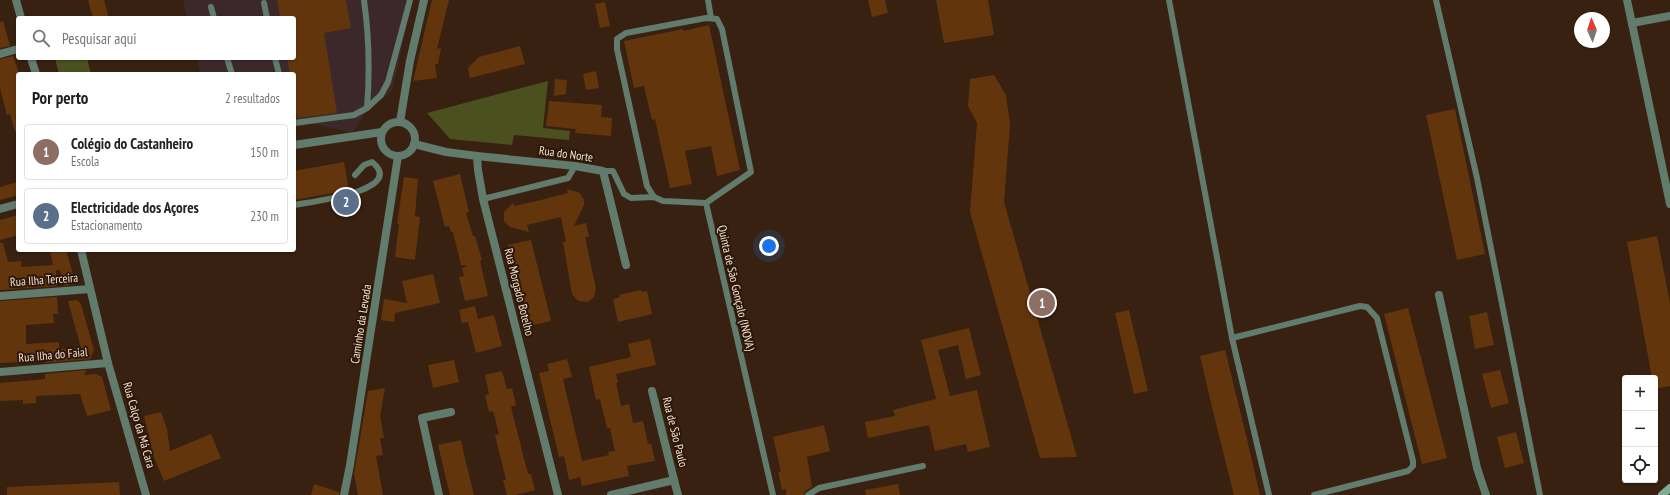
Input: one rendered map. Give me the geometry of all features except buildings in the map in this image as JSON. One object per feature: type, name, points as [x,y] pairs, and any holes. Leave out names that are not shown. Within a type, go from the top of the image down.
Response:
[{"type":"main road","points":[[1662,495],[1670,488]]},
{"type":"street","points":[[16,0],[20,16]]},
{"type":"street","points":[[400,122],[410,61],[424,0]]},
{"type":"street","points":[[1627,0],[1670,201]]},
{"type":"street","points":[[1632,23],[1670,16]]},
{"type":"street","points":[[0,54],[16,50]]},
{"type":"street","points":[[32,60],[35,72]]},
{"type":"street","points":[[296,145],[382,132],[392,123],[400,122],[413,130],[415,139],[414,144],[408,153],[398,156],[389,154],[382,147],[382,132]]},
{"type":"street","points":[[414,144],[446,152],[477,156]]},
{"type":"street","name":"Caminho da Levada","points":[[344,495],[398,156]]},
{"type":"street","name":"Rua do Norte","points":[[477,156],[576,166],[603,171],[626,265]]},
{"type":"street","name":"Rua Morgado Botelho","points":[[477,156],[478,170],[484,199],[558,495]]},
{"type":"street","points":[[0,209],[16,205]]},
{"type":"street","name":"Rua Calço da Má Cara","points":[[81,252],[108,363],[146,495]]},
{"type":"street","name":"Rua Ilha Terceira","points":[[0,296],[90,289]]},
{"type":"street","points":[[1439,295],[1477,468],[1486,495]]},
{"type":"street","name":"Rua Ilha do Faial","points":[[0,372],[108,363]]},
{"type":"street","name":"Rua de São Paulo","points":[[652,390],[678,495]]},
{"type":"street","points":[[439,495],[422,418],[451,412]]},
{"type":"street","name":"Rua de São Paulo","points":[[611,495],[674,480]]},
{"type":"street","points":[[347,482],[351,495]]},
{"type":"lane","points":[[364,0],[370,57],[367,108]]},
{"type":"lane","points":[[296,123],[354,115],[367,108],[381,95],[388,82],[410,0]]},
{"type":"lane","points":[[708,0],[711,18]]},
{"type":"lane","points":[[1169,0],[1232,338],[1269,495]]},
{"type":"lane","points":[[1436,0],[1477,178],[1540,495]]},
{"type":"lane","points":[[264,3],[267,16]]},
{"type":"lane","points":[[211,7],[213,16]]},
{"type":"lane","points":[[603,171],[613,171],[624,194],[631,198],[654,197],[663,201],[706,203],[751,172],[722,29],[717,19],[706,18],[626,33],[617,39],[617,49],[647,186],[654,197]]},
{"type":"lane","points":[[228,60],[231,72]]},
{"type":"lane","points":[[276,60],[278,72]]},
{"type":"lane","points":[[296,205],[353,193],[375,183],[380,177],[381,172],[379,167],[372,162],[364,165],[355,175]]},
{"type":"lane","points":[[484,199],[568,178],[576,166]]},
{"type":"lane","name":"Quinta de São Gonçalo (INOVA)","points":[[706,203],[772,495]]},
{"type":"lane","points":[[1232,338],[1360,306],[1367,307],[1377,318],[1413,466],[1408,471],[1314,495]]},
{"type":"lane","points":[[808,495],[818,488],[923,466]]},
{"type":"shaded area","points":[[183,0],[413,0],[392,91],[366,112],[353,133],[315,124],[296,127],[296,72],[200,72],[197,60],[296,60],[296,16],[187,16]]},
{"type":"green space","points":[[56,60],[88,60],[90,72],[58,72]]},
{"type":"green space","points":[[548,81],[543,128],[570,131],[569,140],[514,135],[512,145],[450,139],[427,113]]},
{"type":"place","name":"Electricidade dos Açores","points":[[346,202]]},
{"type":"place","name":"Colégio do Castanheiro","points":[[1042,303]]}]
